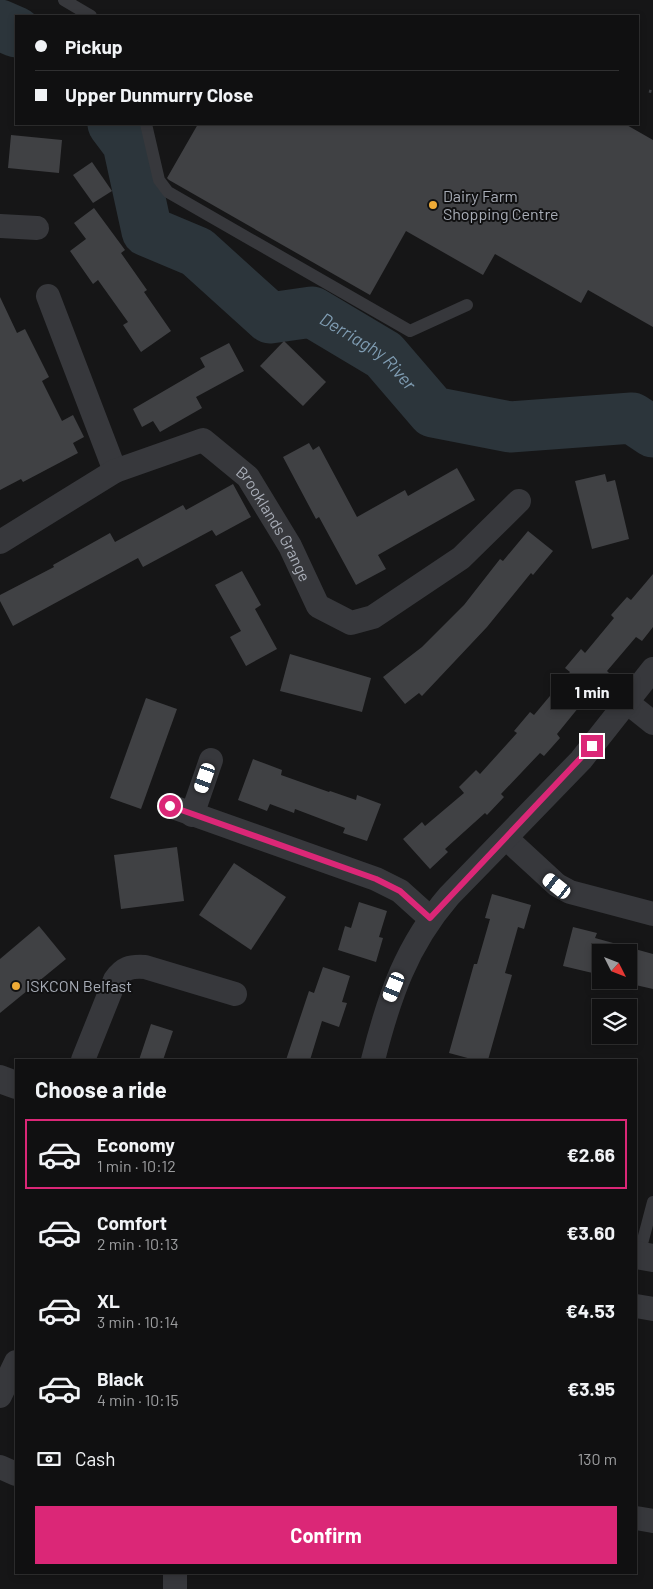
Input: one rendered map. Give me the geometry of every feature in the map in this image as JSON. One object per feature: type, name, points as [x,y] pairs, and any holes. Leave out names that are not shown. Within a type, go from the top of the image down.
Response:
[{"type":"street","points":[[0,226],[37,228]]},
{"type":"street","points":[[48,296],[115,471]]},
{"type":"street","name":"Brooklands Grange","points":[[0,542],[115,471],[203,440],[248,477],[290,546],[318,606],[351,623],[373,617],[461,558],[519,501]]},
{"type":"street","points":[[373,1059],[392,993],[409,953],[430,918],[568,774],[628,703],[653,669]]},
{"type":"street","points":[[628,703],[653,723]]},
{"type":"street","points":[[192,815],[211,760]]},
{"type":"street","points":[[170,806],[376,879],[400,891],[430,918]]},
{"type":"street","points":[[506,838],[557,886],[570,892],[653,914]]},
{"type":"street","points":[[83,1059],[115,980],[121,971],[131,966],[144,967],[235,994]]},
{"type":"street","points":[[0,1079],[15,1085]]},
{"type":"street","points":[[637,1306],[653,1309]]},
{"type":"street","points":[[0,1396],[15,1364]]},
{"type":"street","points":[[0,1468],[15,1474]]},
{"type":"street","points":[[637,1518],[653,1521]]},
{"type":"street","points":[[175,1574],[175,1589]]},
{"type":"lane","points":[[64,0],[89,15]]},
{"type":"lane","points":[[146,125],[159,180],[168,192],[410,331],[467,305]]},
{"type":"lane","points":[[643,1256],[653,1202]]},
{"type":"building","name":"Dairy Farm Shopping Centre","points":[[197,125],[627,125],[653,140],[653,327],[588,290],[581,303],[495,254],[483,275],[406,231],[370,295],[167,178]]},
{"type":"building","points":[[11,135],[62,140],[59,173],[8,168]]},
{"type":"building","points":[[92,162],[112,191],[93,203],[73,175]]},
{"type":"building","points":[[94,208],[125,250],[121,253],[147,290],[144,292],[171,331],[141,352],[123,325],[128,322],[98,280],[93,284],[70,251],[86,239],[74,223]]},
{"type":"building","points":[[0,297],[17,333],[25,329],[49,377],[42,381],[62,421],[73,415],[84,437],[73,443],[78,453],[23,482],[21,479],[0,490]]},
{"type":"building","points":[[284,341],[326,382],[303,406],[260,366]]},
{"type":"building","points":[[229,343],[244,371],[196,397],[202,408],[160,432],[153,421],[142,427],[133,409],[205,367],[200,358]]},
{"type":"building","points":[[309,443],[313,450],[319,446],[357,517],[405,490],[408,496],[457,468],[475,500],[378,555],[386,569],[356,585],[319,517],[316,519],[283,457]]},
{"type":"building","points":[[605,474],[607,482],[615,480],[629,539],[592,549],[575,481]]},
{"type":"building","points":[[233,484],[251,517],[216,536],[212,530],[143,567],[138,558],[13,626],[0,601],[0,595],[54,567],[53,565],[110,533],[115,542],[183,505],[186,510]]},
{"type":"building","points":[[528,531],[553,551],[533,575],[531,573],[487,627],[422,696],[419,693],[405,704],[383,677],[422,647],[464,605],[500,559],[503,561]]},
{"type":"building","points":[[242,571],[261,605],[255,609],[277,649],[246,666],[230,637],[241,631],[215,585]]},
{"type":"building","points":[[653,574],[653,627],[642,641],[636,637],[607,671],[611,675],[595,694],[592,691],[557,734],[560,738],[544,756],[540,753],[501,794],[504,797],[487,815],[485,813],[445,849],[448,852],[430,869],[403,839],[422,822],[425,826],[464,793],[459,787],[476,770],[480,774],[517,733],[514,731],[530,712],[534,715],[570,672],[565,668],[581,649],[585,653],[614,618],[611,615],[627,597],[631,600]]},
{"type":"building","points":[[290,654],[371,678],[362,712],[280,691]]},
{"type":"building","points":[[146,698],[177,709],[141,809],[110,798]]},
{"type":"building","points":[[253,759],[282,770],[281,775],[329,792],[356,800],[357,795],[381,804],[367,841],[343,833],[345,828],[295,809],[294,813],[270,804],[267,811],[238,800]]},
{"type":"building","points":[[177,847],[184,901],[121,909],[114,855]]},
{"type":"building","points":[[234,863],[286,897],[251,950],[199,915]]},
{"type":"building","points":[[492,894],[531,905],[524,929],[518,927],[505,973],[512,975],[488,1059],[471,1059],[449,1053],[474,964],[477,964],[490,919],[485,918]]},
{"type":"building","points":[[359,902],[387,911],[379,937],[383,938],[376,962],[338,950],[345,926],[351,928]]},
{"type":"building","name":"ISKCON Belfast","points":[[39,926],[66,959],[0,1013],[0,959]]},
{"type":"building","points":[[573,927],[597,933],[595,938],[617,944],[592,944],[592,973],[563,966]]},
{"type":"building","points":[[638,950],[653,954],[653,989],[638,986]]},
{"type":"building","points":[[323,967],[350,976],[342,1002],[347,1003],[339,1027],[322,1021],[310,1059],[286,1059],[309,991],[314,993]]},
{"type":"building","points":[[151,1024],[173,1031],[163,1059],[139,1059]]},
{"type":"waterway","name":"Derriaghy River","points":[[0,25],[15,32]]},
{"type":"waterway","name":"Derriaghy River","points":[[114,125],[128,144],[147,231],[197,252],[270,318],[312,312],[384,355],[433,412],[510,427],[632,418],[653,432]]},
{"type":"place","name":"Dairy Farm Shopping Centre","points":[[433,205]]},
{"type":"place","name":"ISKCON Belfast","points":[[16,986]]},
{"type":"route","points":[[170,806],[376,879],[400,891],[418,905],[430,918],[449,896],[568,774],[592,746]]}]
